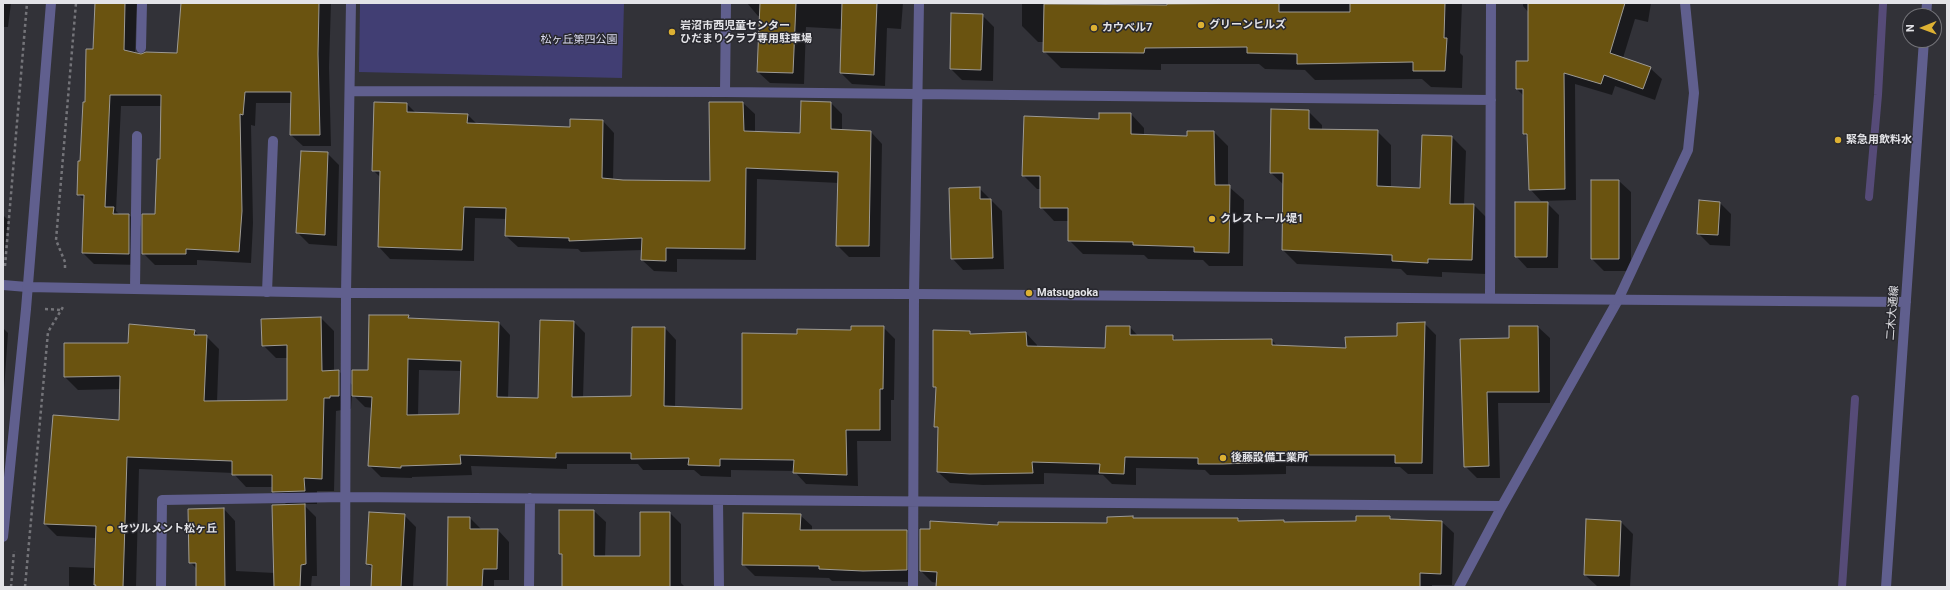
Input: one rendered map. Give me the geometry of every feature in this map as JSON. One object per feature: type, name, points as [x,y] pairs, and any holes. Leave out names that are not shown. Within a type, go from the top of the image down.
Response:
[{"type":"street","points":[[3,537],[27,287],[51,3]]},
{"type":"street","points":[[141,48],[142,3]]},
{"type":"street","points":[[345,587],[346,293],[351,3]]},
{"type":"street","points":[[725,92],[726,3]]},
{"type":"street","points":[[913,587],[915,501],[914,294],[919,3]]},
{"type":"street","points":[[1490,298],[1491,3]]},
{"type":"street","points":[[1459,587],[1502,506],[1618,300],[1688,150],[1694,93],[1685,3]]},
{"type":"street","name":"二木大通線","points":[[1886,587],[1923,48]]},
{"type":"street","points":[[350,91],[725,92],[1491,100]]},
{"type":"street","points":[[135,290],[137,136]]},
{"type":"street","points":[[267,292],[273,141]]},
{"type":"street","points":[[3,285],[135,290],[346,293],[914,294],[1906,302]]},
{"type":"street","points":[[161,587],[162,500],[346,497],[1502,506]]},
{"type":"street","points":[[529,587],[530,498]]},
{"type":"street","points":[[718,500],[718,587]]},
{"type":"path","points":[[3,285],[27,3]]},
{"type":"green space","name":"松ヶ丘第四公園","points":[[360,3],[624,3],[622,78],[359,72]]},
{"type":"building","points":[[95,3],[125,3],[124,50],[141,54],[146,52],[177,53],[181,3],[319,3],[318,54],[320,135],[290,135],[291,92],[245,92],[243,115],[240,114],[242,211],[239,252],[186,249],[186,254],[142,254],[142,214],[155,214],[157,159],[160,159],[161,95],[110,95],[105,207],[114,207],[113,214],[129,214],[129,254],[82,253],[84,195],[77,195],[78,161],[80,161],[83,102],[85,102],[86,49],[93,49]]},
{"type":"building","points":[[760,3],[796,3],[793,73],[757,72]]},
{"type":"building","points":[[842,3],[877,3],[874,75],[840,73]]},
{"type":"building","points":[[1279,3],[1279,12],[1350,12],[1350,3],[1445,3],[1444,38],[1447,38],[1445,71],[1413,71],[1413,62],[1297,64],[1297,54],[1247,53],[1247,47],[1145,48],[1144,53],[1043,52],[1044,4],[1167,5]]},
{"type":"building","points":[[1528,3],[1625,3],[1610,53],[1651,67],[1643,89],[1604,75],[1601,84],[1564,73],[1565,189],[1529,190],[1527,134],[1523,134],[1523,89],[1516,89],[1516,61],[1528,61]]},
{"type":"building","points":[[951,13],[983,14],[981,70],[950,69]]},
{"type":"building","points":[[801,101],[831,102],[831,129],[871,131],[869,246],[836,246],[838,172],[746,168],[745,249],[666,248],[666,261],[641,260],[642,238],[569,241],[569,238],[505,236],[506,208],[464,207],[462,250],[378,247],[380,171],[372,171],[374,102],[407,103],[407,112],[468,114],[467,123],[570,127],[570,119],[603,120],[602,178],[623,180],[710,181],[709,102],[743,102],[744,131],[800,133]]},
{"type":"building","points":[[1271,109],[1309,110],[1309,129],[1378,130],[1377,186],[1420,188],[1422,135],[1452,136],[1450,204],[1474,204],[1472,260],[1428,259],[1428,263],[1392,261],[1392,255],[1282,250],[1283,173],[1270,173]]},
{"type":"building","points":[[1099,113],[1131,113],[1131,134],[1187,136],[1187,131],[1214,131],[1215,185],[1230,185],[1229,253],[1194,252],[1194,247],[1133,245],[1133,242],[1068,241],[1068,208],[1040,208],[1040,176],[1022,176],[1024,116],[1099,119]]},
{"type":"building","points":[[301,151],[328,152],[325,235],[296,233]]},
{"type":"building","points":[[1591,180],[1619,180],[1619,259],[1591,259]]},
{"type":"building","points":[[980,187],[980,199],[991,199],[993,258],[951,259],[949,188]]},
{"type":"building","points":[[1699,200],[1720,202],[1718,235],[1697,234]]},
{"type":"building","points":[[1515,202],[1548,202],[1547,257],[1515,257]]},
{"type":"building","points":[[369,315],[409,315],[408,318],[499,322],[497,397],[538,398],[540,320],[574,321],[572,397],[631,396],[632,327],[665,327],[664,406],[742,409],[742,333],[797,334],[797,329],[851,330],[851,326],[884,326],[883,389],[880,389],[880,430],[846,430],[847,475],[793,473],[794,460],[720,459],[720,466],[688,465],[689,458],[631,459],[631,453],[556,453],[556,458],[460,455],[461,464],[401,466],[401,468],[368,466],[372,397],[352,396],[352,370],[368,370]],"holes":[[[408,359],[461,361],[459,414],[407,415]]]},
{"type":"building","points":[[321,317],[322,371],[339,370],[339,396],[324,398],[322,479],[304,478],[305,491],[272,492],[272,475],[232,475],[232,461],[127,457],[123,587],[95,587],[96,526],[44,524],[53,415],[119,420],[120,376],[64,377],[64,343],[128,343],[129,324],[195,330],[194,335],[207,335],[204,401],[287,400],[287,345],[262,346],[261,319]]},
{"type":"building","points":[[1425,322],[1422,463],[1395,463],[1395,455],[1275,455],[1275,462],[1223,464],[1198,464],[1198,458],[1125,457],[1124,474],[1099,473],[1100,464],[1032,462],[1033,473],[970,474],[937,472],[938,427],[934,427],[936,387],[933,387],[933,330],[970,331],[970,334],[1026,332],[1027,346],[1105,348],[1106,326],[1130,326],[1130,335],[1173,335],[1173,340],[1272,339],[1272,345],[1346,348],[1345,337],[1397,336],[1397,323]]},
{"type":"building","points":[[1509,326],[1538,326],[1539,392],[1487,392],[1489,466],[1464,467],[1460,339],[1509,338]]},
{"type":"building","points":[[305,504],[306,564],[301,565],[300,587],[274,587],[272,505]]},
{"type":"building","points":[[224,508],[225,587],[196,587],[196,563],[189,563],[188,509]]},
{"type":"building","points":[[559,510],[594,510],[594,556],[640,556],[640,512],[670,512],[670,587],[562,587],[562,554],[559,554]]},
{"type":"building","points":[[369,512],[405,514],[401,587],[371,587],[372,565],[366,564]]},
{"type":"building","points":[[743,513],[801,514],[800,530],[907,530],[907,570],[863,571],[819,569],[819,566],[742,565]]},
{"type":"building","points":[[1133,516],[1133,518],[1238,518],[1238,521],[1284,520],[1284,522],[1356,521],[1356,516],[1390,516],[1390,519],[1442,521],[1441,574],[1420,573],[1420,587],[936,587],[937,572],[920,571],[920,529],[930,529],[930,521],[998,525],[998,522],[1107,523],[1107,517]]},
{"type":"building","points":[[448,517],[470,517],[470,529],[498,529],[497,569],[483,569],[482,587],[447,587]]},
{"type":"building","points":[[1586,519],[1621,521],[1619,576],[1584,575]]},
{"type":"waterway","points":[[1869,197],[1878,95],[1883,4]]},
{"type":"waterway","points":[[1842,587],[1855,399]]},
{"type":"place","name":"グリーンヒルズ","points":[[1201,25]]},
{"type":"place","name":"カウベル7","points":[[1094,28]]},
{"type":"place","name":"岩沼市西児童センター ひだまりクラブ専用駐車場","points":[[672,32]]},
{"type":"place","name":"緊急用飲料水","points":[[1838,140]]},
{"type":"place","name":"クレストール堤1","points":[[1212,219]]},
{"type":"place","name":"Matsugaoka","points":[[1029,293]]},
{"type":"place","name":"後藤設備工業所","points":[[1223,458]]},
{"type":"place","name":"セツルメント松ヶ丘","points":[[110,529]]}]
